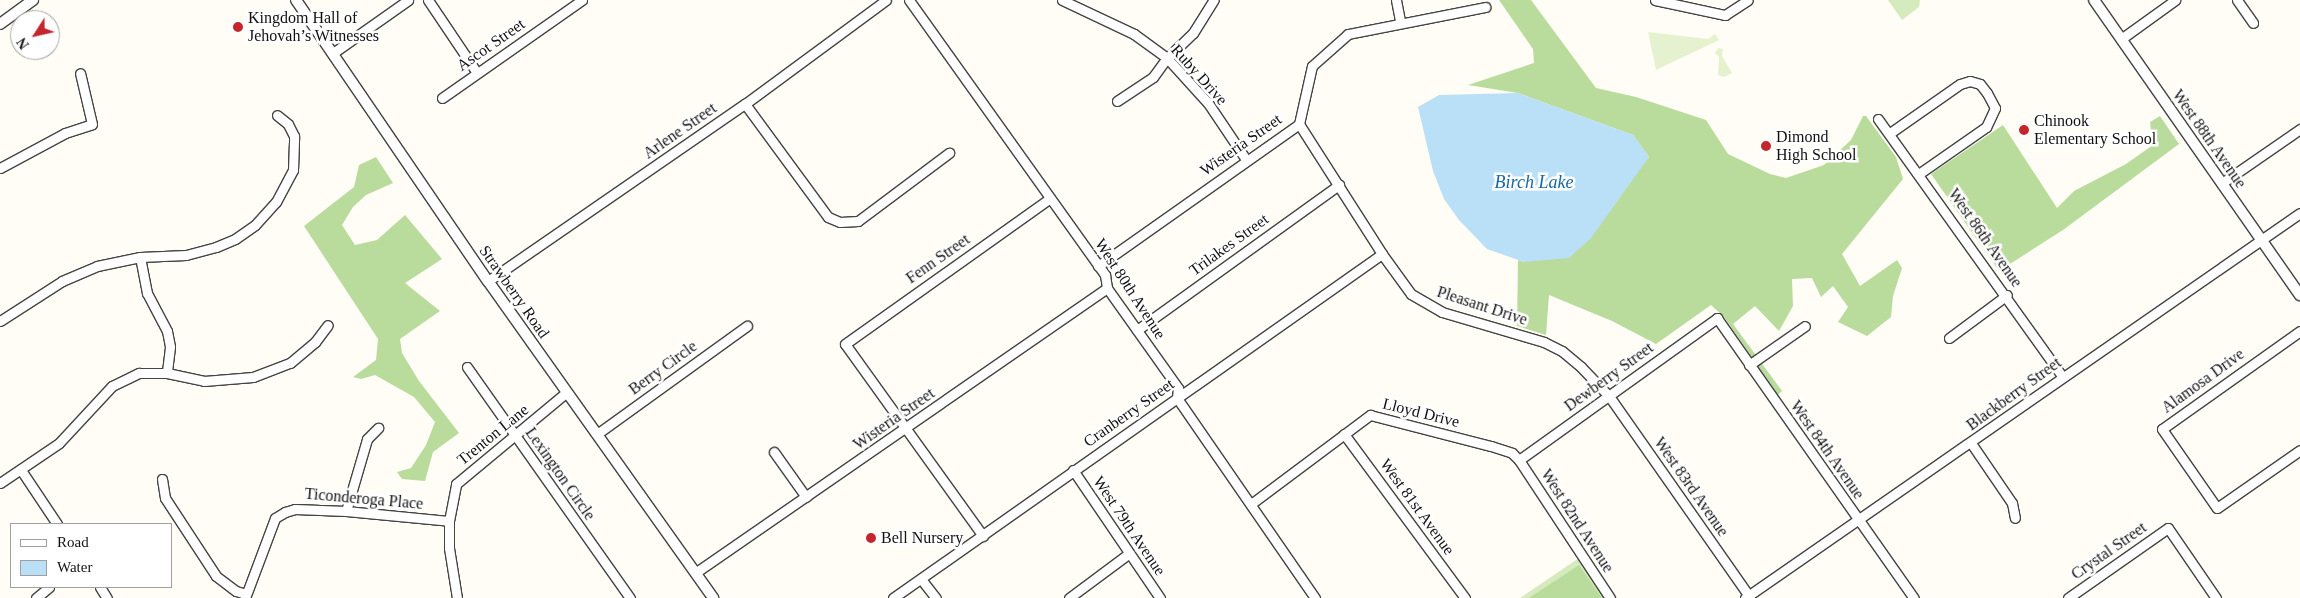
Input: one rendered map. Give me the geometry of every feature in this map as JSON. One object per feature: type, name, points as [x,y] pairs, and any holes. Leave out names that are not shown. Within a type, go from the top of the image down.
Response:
[{"type":"street","points":[[0,24],[34,0]]},
{"type":"street","name":"Strawberry Road","points":[[296,0],[488,281],[713,598]]},
{"type":"street","points":[[333,53],[408,0]]},
{"type":"street","points":[[428,0],[477,73]]},
{"type":"street","name":"Ascot Street","points":[[442,98],[582,0]]},
{"type":"street","name":"Arlene Street","points":[[488,281],[745,104],[886,0]]},
{"type":"street","name":"West 80th Avenue","points":[[909,0],[1105,275],[1107,288],[1178,388],[1177,398],[1315,598]]},
{"type":"street","name":"Ruby Drive","points":[[1062,0],[1134,34],[1167,58],[1208,103],[1245,158]]},
{"type":"street","points":[[1117,101],[1153,76],[1167,58],[1193,34],[1214,0]]},
{"type":"street","points":[[1396,0],[1400,21]]},
{"type":"street","points":[[1655,0],[1725,15],[1748,0]]},
{"type":"street","name":"West 88th Avenue","points":[[2094,0],[2300,295]]},
{"type":"street","points":[[2121,39],[2176,0]]},
{"type":"street","points":[[2237,0],[2253,22]]},
{"type":"street","name":"Wisteria Street","points":[[1098,266],[1245,158],[1299,124],[1312,66],[1348,34],[1400,21],[1485,6]]},
{"type":"street","points":[[0,168],[65,134],[92,124],[80,73]]},
{"type":"street","points":[[1890,133],[1960,84],[1970,81],[1980,84],[1987,93],[1995,108],[1986,127],[1920,173]]},
{"type":"street","points":[[745,104],[828,217],[840,222],[858,221],[949,153]]},
{"type":"street","points":[[0,321],[70,277],[97,266],[140,257],[186,255],[216,247],[235,239],[255,225],[276,202],[292,170],[294,136],[288,124],[277,115]]},
{"type":"street","name":"West 86th Avenue","points":[[1878,119],[1920,173],[2063,377]]},
{"type":"street","name":"Pleasant Drive","points":[[1299,124],[1382,254],[1411,294],[1429,307],[1556,348],[1581,367],[1609,396]]},
{"type":"street","points":[[2222,184],[2300,129]]},
{"type":"street","name":"Trilakes Street","points":[[1137,330],[1339,186]]},
{"type":"street","name":"Fenn Street","points":[[907,428],[844,344],[1049,199]]},
{"type":"street","name":"Blackberry Street","points":[[1747,597],[1858,522],[2300,213]]},
{"type":"street","name":"Cranberry Street","points":[[893,598],[1382,254]]},
{"type":"street","points":[[140,257],[147,293],[167,331],[170,347],[167,373]]},
{"type":"street","name":"Wisteria Street","points":[[695,573],[1107,288]]},
{"type":"street","points":[[1949,338],[2007,295]]},
{"type":"street","name":"Dewberry Street","points":[[1519,460],[1717,318]]},
{"type":"street","name":"West 84th Avenue","points":[[1717,318],[1858,522],[1914,598]]},
{"type":"street","points":[[0,483],[59,443],[112,386],[138,373],[167,373],[204,381],[229,381],[275,371],[305,352],[328,325]]},
{"type":"street","name":"Berry Circle","points":[[597,434],[748,326]]},
{"type":"street","points":[[1749,365],[1804,326]]},
{"type":"street","name":"Alamosa Drive","points":[[2300,331],[2162,429],[2217,508],[2300,450]]},
{"type":"street","name":"Lexington Circle","points":[[467,368],[630,598]]},
{"type":"street","name":"Trenton Lane","points":[[458,598],[449,548],[449,522],[456,484],[567,392]]},
{"type":"street","name":"West 83rd Avenue","points":[[1609,396],[1747,597]]},
{"type":"street","name":"Lloyd Drive","points":[[1251,504],[1370,415],[1491,446],[1512,453],[1519,460]]},
{"type":"street","points":[[346,511],[367,438],[378,428]]},
{"type":"street","points":[[907,428],[983,536]]},
{"type":"street","name":"West 81st Avenue","points":[[1344,434],[1465,598]]},
{"type":"street","points":[[1971,443],[2012,503],[2015,518]]},
{"type":"street","points":[[774,452],[806,497]]},
{"type":"street","name":"West 82nd Avenue","points":[[1519,460],[1610,598]]},
{"type":"street","points":[[21,470],[56,523]]},
{"type":"street","name":"West 79th Avenue","points":[[1073,470],[1128,554],[1160,598]]},
{"type":"street","points":[[162,479],[165,498],[216,576],[245,596]]},
{"type":"street","name":"Ticonderoga Place","points":[[245,596],[276,518],[295,509],[346,511],[449,522]]},
{"type":"street","name":"Crystal Street","points":[[2068,598],[2168,528],[2216,598]]},
{"type":"street","points":[[1069,598],[1128,554]]},
{"type":"street","points":[[921,579],[936,598]]},
{"type":"street","points":[[36,598],[49,588]]},
{"type":"green space","points":[[1499,0],[1531,0],[1596,88],[1636,97],[1706,120],[1728,154],[1770,174],[1786,178],[1824,165],[1851,140],[1863,116],[1866,116],[1896,157],[1903,179],[1842,254],[1860,286],[1897,260],[1902,268],[1893,296],[1891,317],[1867,336],[1838,322],[1848,307],[1833,286],[1821,297],[1812,278],[1792,279],[1793,306],[1779,331],[1755,306],[1733,324],[1782,391],[1778,395],[1724,317],[1711,305],[1656,344],[1612,321],[1549,295],[1546,335],[1517,326],[1518,260],[1524,262],[1649,157],[1633,135],[1518,93],[1468,85],[1534,63],[1533,49]]},
{"type":"green space","points":[[1888,0],[1920,0],[1919,7],[1902,20]]},
{"type":"green space","points":[[1648,32],[1708,39],[1715,34],[1719,40],[1656,70]]},
{"type":"green space","points":[[1718,48],[1723,49],[1722,56],[1732,73],[1724,77],[1718,75],[1719,57],[1715,53]]},
{"type":"green space","points":[[2160,116],[2179,144],[2063,230],[1999,271],[1931,174],[2003,125],[2057,208],[2074,191],[2126,164],[2153,145],[2150,122]]},
{"type":"green space","points":[[376,157],[393,183],[366,195],[353,207],[342,225],[355,245],[377,240],[405,215],[442,259],[405,283],[440,311],[400,339],[402,353],[419,381],[459,433],[433,452],[425,481],[402,479],[397,472],[411,468],[426,445],[435,422],[414,397],[375,375],[361,379],[353,377],[376,360],[378,339],[304,226],[354,187],[359,165]]},
{"type":"green space","points":[[1579,558],[1606,598],[1520,598]]},
{"type":"green space","points":[[1579,565],[1602,598],[1529,598]]},
{"type":"water","name":"Birch Lake","points":[[1518,93],[1633,135],[1649,157],[1591,238],[1569,258],[1524,262],[1487,249],[1459,220],[1444,199],[1433,171],[1418,107],[1439,95]]},
{"type":"place","name":"Kingdom Hall of Jehovah’s Witnesses","points":[[238,27]]},
{"type":"place","name":"Chinook Elementary School","points":[[2024,130]]},
{"type":"place","name":"Dimond High School","points":[[1766,146]]},
{"type":"place","name":"Bell Nursery","points":[[871,538]]}]
